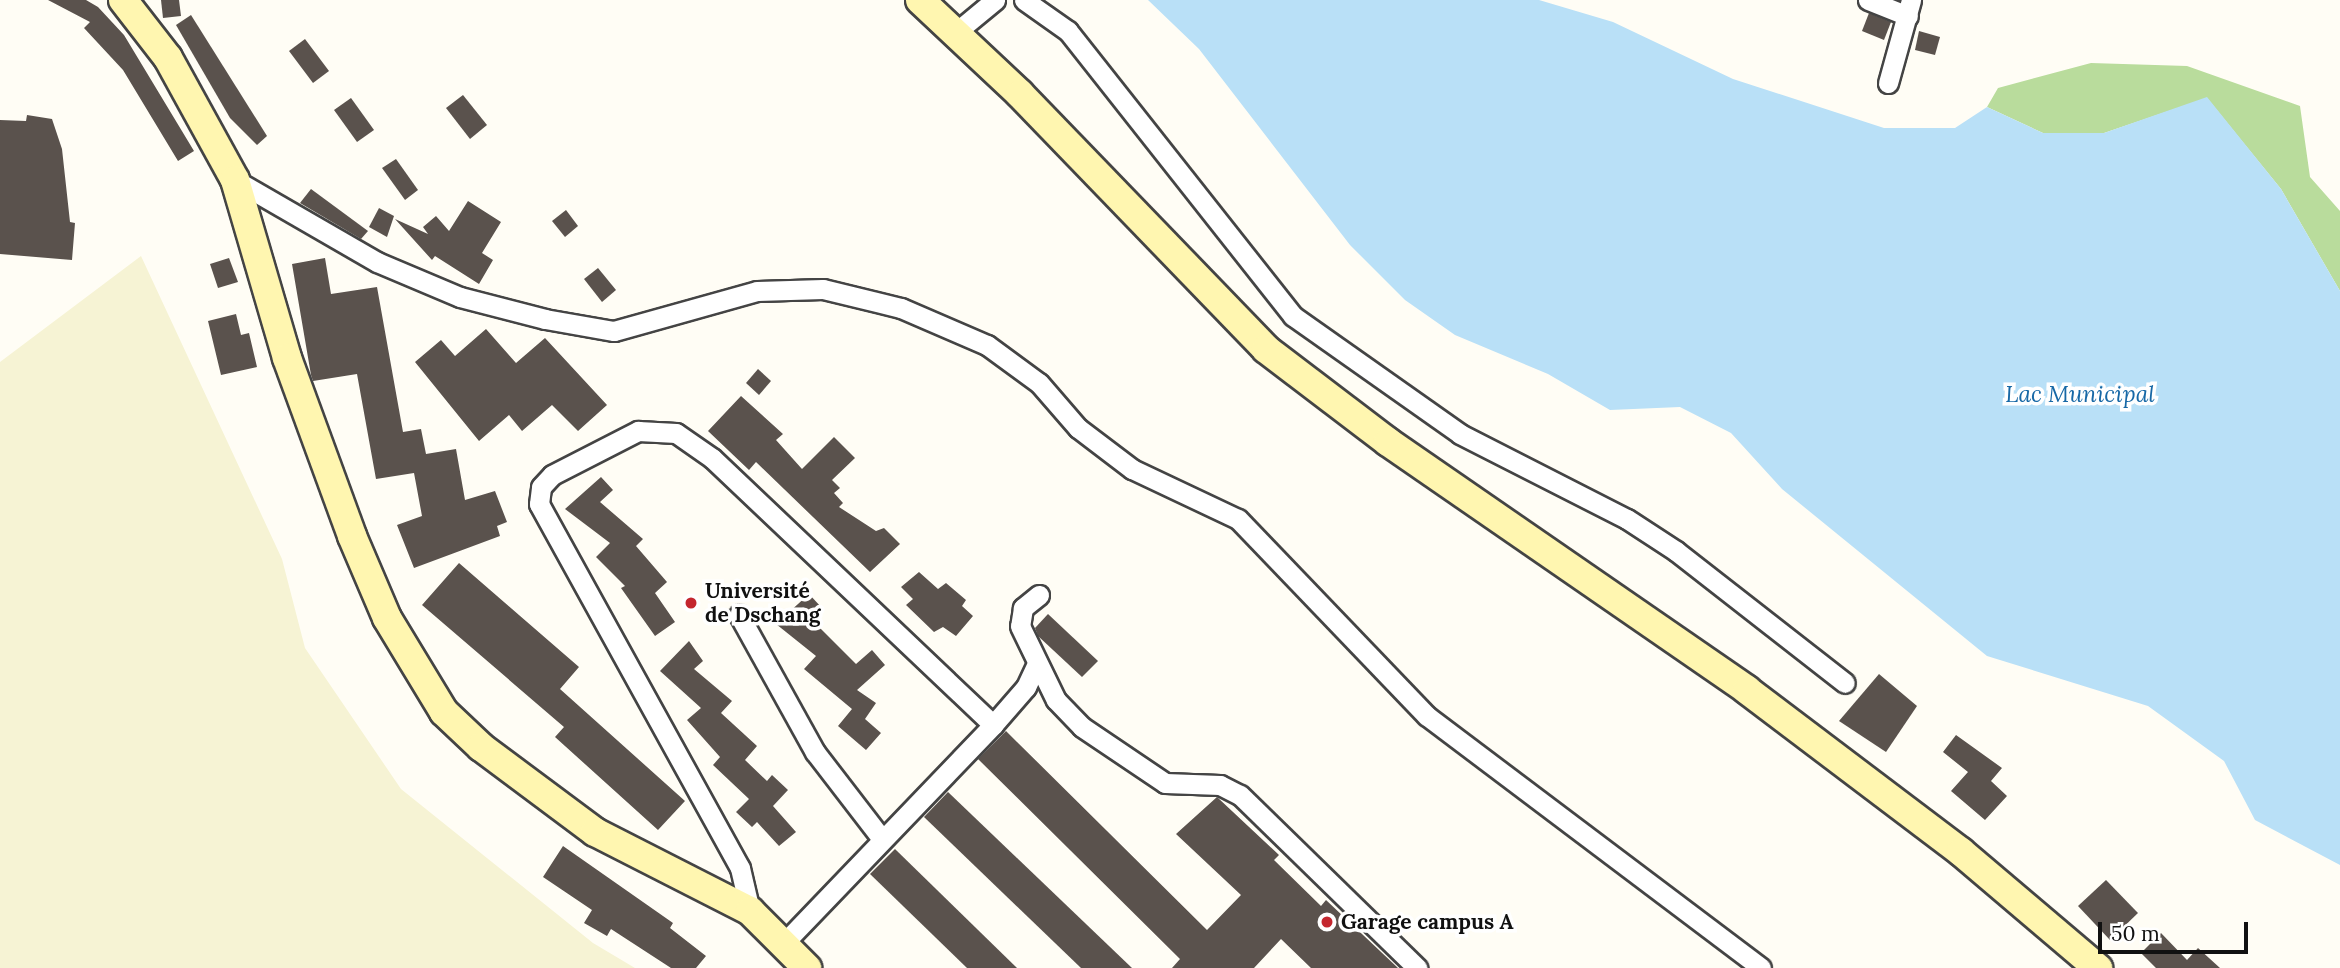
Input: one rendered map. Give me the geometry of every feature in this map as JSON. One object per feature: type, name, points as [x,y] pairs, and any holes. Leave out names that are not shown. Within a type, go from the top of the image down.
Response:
[{"type":"main road","points":[[124,0],[169,58],[235,180],[287,358],[352,536],[387,618],[444,712],[481,747],[595,832],[750,911],[807,968]]},
{"type":"main road","points":[[920,0],[1286,365],[1758,698],[1961,852],[2098,968]]},
{"type":"street","points":[[955,33],[995,0]]},
{"type":"street","points":[[1024,0],[1068,32],[1293,316],[1460,434],[1627,519],[1675,551],[1845,683]]},
{"type":"street","points":[[1868,0],[1909,8],[1888,83]]},
{"type":"street","points":[[235,180],[377,262],[460,297],[545,319],[614,331],[757,291],[823,289],[901,308],[987,345],[1039,383],[1078,428],[1132,469],[1238,519],[1427,716],[1761,968]]},
{"type":"street","points":[[750,911],[740,868],[539,504],[541,487],[552,475],[638,431],[676,433],[712,458],[993,725]]},
{"type":"street","points":[[1039,595],[1023,608],[1020,626],[1036,666],[1056,699],[1082,727],[1134,767],[1165,783],[1220,785],[1240,795],[1417,968]]},
{"type":"street","points":[[739,615],[815,752],[882,839]]},
{"type":"street","points":[[783,944],[993,725],[1026,687],[1036,666]]},
{"type":"shaded area","points":[[141,256],[282,559],[305,648],[401,789],[593,943],[635,968],[0,968],[0,362]]},
{"type":"green space","points":[[2091,63],[2187,66],[2300,106],[2310,177],[2340,211],[2340,291],[2281,189],[2207,98],[2104,133],[2043,133],[1987,107],[1998,88]]},
{"type":"water","name":"Lac Municipal","points":[[1148,0],[1539,0],[1613,22],[1733,79],[1884,128],[1955,128],[1987,107],[2043,133],[2104,133],[2207,97],[2281,189],[2340,291],[2340,865],[2255,820],[2224,761],[2148,706],[1987,656],[1782,489],[1731,433],[1680,407],[1610,410],[1548,374],[1455,335],[1405,300],[1350,245],[1199,49]]},
{"type":"building","points":[[48,0],[86,0],[98,7],[124,35],[194,151],[178,161],[123,70],[84,28],[90,22]]},
{"type":"building","points":[[161,0],[179,0],[181,16],[163,18]]},
{"type":"building","points":[[1869,13],[1891,22],[1884,40],[1862,31]]},
{"type":"building","points":[[191,15],[267,136],[257,145],[230,118],[176,25]]},
{"type":"building","points":[[1919,31],[1940,37],[1935,55],[1915,50]]},
{"type":"building","points":[[305,39],[329,71],[313,83],[289,51]]},
{"type":"building","points":[[463,95],[487,125],[470,139],[446,108]]},
{"type":"building","points":[[351,98],[374,130],[357,142],[334,110]]},
{"type":"building","points":[[27,115],[52,119],[62,149],[70,222],[75,223],[72,260],[0,254],[0,120],[26,121]]},
{"type":"building","points":[[396,159],[418,190],[405,200],[382,168]]},
{"type":"building","points":[[311,189],[368,231],[361,239],[300,203]]},
{"type":"building","points":[[468,201],[501,222],[482,253],[493,260],[479,284],[435,256],[432,260],[395,219],[428,234],[423,227],[436,216],[449,231]]},
{"type":"building","points":[[379,208],[394,216],[387,237],[369,227]]},
{"type":"building","points":[[566,210],[578,226],[565,237],[552,221]]},
{"type":"building","points":[[229,258],[238,282],[218,288],[210,264]]},
{"type":"building","points":[[325,258],[331,294],[377,287],[403,432],[421,429],[426,454],[456,449],[465,500],[495,491],[507,522],[497,526],[500,536],[414,568],[397,525],[422,516],[414,473],[376,479],[357,374],[313,381],[311,375],[292,264]]},
{"type":"building","points":[[598,268],[616,290],[602,302],[584,279]]},
{"type":"building","points":[[236,314],[241,335],[249,333],[257,367],[221,375],[208,321]]},
{"type":"building","points":[[486,329],[516,363],[545,338],[607,405],[578,431],[552,405],[522,431],[509,415],[479,441],[415,362],[441,340],[455,356]]},
{"type":"building","points":[[758,369],[771,381],[759,395],[746,383]]},
{"type":"building","points":[[741,396],[783,434],[776,440],[802,469],[834,437],[855,458],[832,480],[840,488],[834,493],[843,503],[839,507],[876,531],[884,528],[900,544],[870,572],[756,462],[749,470],[708,431]]},
{"type":"building","points":[[601,477],[613,490],[600,502],[643,539],[636,546],[667,582],[655,593],[675,622],[655,636],[621,588],[625,586],[596,557],[610,543],[565,509]]},
{"type":"building","points":[[459,563],[579,667],[560,689],[685,801],[658,830],[555,737],[564,727],[422,605]]},
{"type":"building","points":[[919,572],[938,589],[946,583],[966,600],[962,606],[973,616],[956,636],[943,627],[934,632],[906,605],[913,599],[901,587]]},
{"type":"building","points":[[809,594],[822,608],[811,619],[856,664],[872,650],[885,665],[857,690],[876,703],[865,719],[881,733],[866,750],[838,726],[852,709],[804,669],[816,656],[776,624]]},
{"type":"building","points":[[1048,614],[1098,661],[1082,677],[1038,636],[1035,628]]},
{"type":"building","points":[[689,641],[703,661],[694,669],[732,701],[721,713],[757,746],[745,760],[767,781],[772,775],[788,790],[773,806],[796,832],[779,846],[757,822],[752,827],[736,812],[749,799],[713,765],[720,757],[687,720],[701,708],[660,671]]},
{"type":"building","points":[[1879,674],[1917,706],[1886,752],[1839,721]]},
{"type":"building","points":[[1006,731],[1207,930],[1241,895],[1176,834],[1217,797],[1279,855],[1274,860],[1321,906],[1326,900],[1398,968],[1311,968],[1281,939],[1254,968],[1172,968],[1180,959],[978,759]]},
{"type":"building","points":[[1956,735],[2002,768],[1991,781],[2007,796],[1985,820],[1951,791],[1968,772],[1943,752]]},
{"type":"building","points":[[948,792],[1132,968],[1081,968],[924,817]]},
{"type":"building","points":[[563,846],[673,923],[670,928],[706,956],[696,968],[671,968],[611,929],[607,936],[584,923],[592,910],[543,877]]},
{"type":"building","points":[[895,849],[1017,968],[967,968],[870,874]]},
{"type":"building","points":[[2106,880],[2138,913],[2110,940],[2078,906]]},
{"type":"building","points":[[2161,933],[2187,960],[2198,948],[2220,968],[2156,968],[2141,953]]},
{"type":"place","name":"Université de Dschang","points":[[691,603]]},
{"type":"place","name":"Garage campus A","points":[[1327,922]]}]
